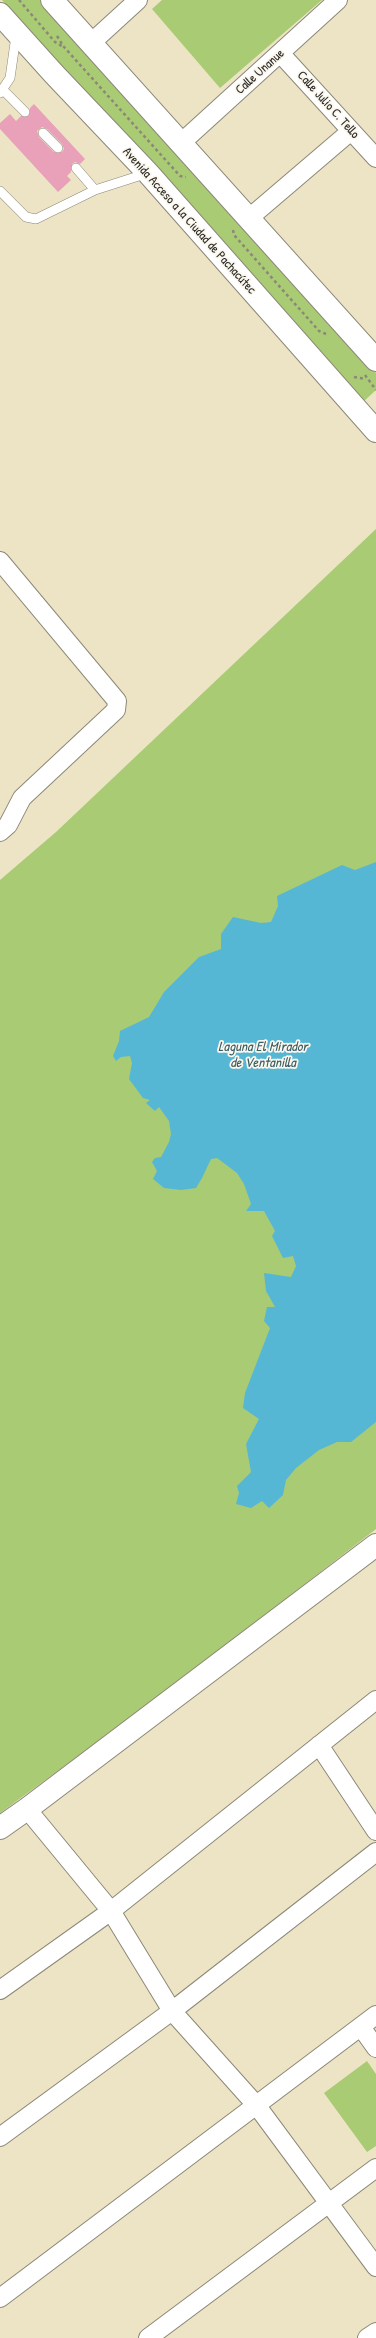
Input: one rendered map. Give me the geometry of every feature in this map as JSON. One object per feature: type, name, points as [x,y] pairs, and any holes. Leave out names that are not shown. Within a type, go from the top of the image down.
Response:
[{"type":"main road","points":[[52,0],[376,360]]},
{"type":"main road","name":"Avenida Acceso a la Ciudad de Pachacútec","points":[[0,14],[45,65],[146,172],[376,431]]},
{"type":"main road","points":[[0,1828],[376,1546]]},
{"type":"street","points":[[91,44],[138,0]]},
{"type":"street","name":"Calle Unanue","points":[[181,144],[338,0]]},
{"type":"street","name":"Calle Julio C. Tello","points":[[280,53],[376,158]]},
{"type":"street","points":[[248,218],[351,131]]},
{"type":"street","points":[[0,561],[117,701],[116,710],[22,798],[8,825],[0,832]]},
{"type":"street","points":[[0,1990],[111,1911],[376,1700]]},
{"type":"street","points":[[319,1745],[376,1831]]},
{"type":"street","points":[[27,1809],[111,1911],[172,2011],[257,2106],[376,2267]]},
{"type":"street","points":[[0,2137],[172,2011],[376,1852]]},
{"type":"street","points":[[0,2298],[376,2015]]},
{"type":"street","points":[[361,2027],[376,2048]]},
{"type":"street","points":[[148,2338],[328,2202],[376,2168]]},
{"type":"street","points":[[367,2338],[376,2332]]},
{"type":"lane","points":[[16,32],[10,78],[2,91],[25,112]]},
{"type":"lane","points":[[43,133],[58,148]]},
{"type":"lane","points":[[76,168],[95,190]]},
{"type":"lane","points":[[0,191],[26,217],[36,219],[95,190],[146,172]]},
{"type":"path","points":[[19,0],[55,42],[64,47],[91,44]]},
{"type":"path","points":[[67,88],[91,44]]},
{"type":"path","points":[[45,65],[64,47]]},
{"type":"path","points":[[146,172],[156,149],[181,144]]},
{"type":"path","points":[[146,172],[181,144]]},
{"type":"green space","points":[[2,0],[43,0],[376,373],[376,390],[362,403]]},
{"type":"green space","points":[[162,0],[322,0],[220,88],[152,9]]},
{"type":"green space","points":[[376,529],[376,1529],[143,1709],[0,1813],[0,880],[56,832]]},
{"type":"green space","points":[[367,2061],[376,2074],[376,2146],[367,2152],[324,2093]]},
{"type":"water","name":"Laguna El Mirador de Ventanilla","points":[[376,862],[376,1422],[351,1442],[337,1442],[319,1450],[296,1468],[286,1480],[283,1495],[269,1508],[262,1501],[251,1508],[236,1504],[239,1493],[237,1486],[251,1472],[246,1444],[259,1419],[243,1408],[245,1393],[270,1328],[264,1321],[267,1307],[275,1307],[266,1291],[264,1273],[291,1277],[296,1266],[293,1256],[283,1258],[272,1236],[275,1231],[264,1211],[246,1211],[251,1204],[244,1184],[237,1173],[217,1158],[211,1159],[196,1188],[181,1190],[164,1188],[153,1179],[157,1171],[152,1162],[155,1158],[161,1157],[169,1142],[171,1134],[169,1121],[159,1107],[155,1111],[146,1103],[150,1100],[143,1098],[129,1079],[132,1063],[130,1056],[121,1057],[116,1061],[113,1056],[119,1041],[120,1031],[149,1017],[164,992],[199,957],[221,949],[221,934],[233,917],[261,923],[271,922],[278,906],[277,896],[342,865],[355,870]]},
{"type":"building","points":[[34,104],[85,159],[80,164],[75,162],[72,164],[71,172],[67,176],[71,180],[58,192],[0,129],[0,123],[10,114],[16,121],[21,116],[29,116],[30,108]],"holes":[[[42,127],[47,129],[62,144],[64,149],[62,152],[54,152],[39,137],[37,131]]]}]
